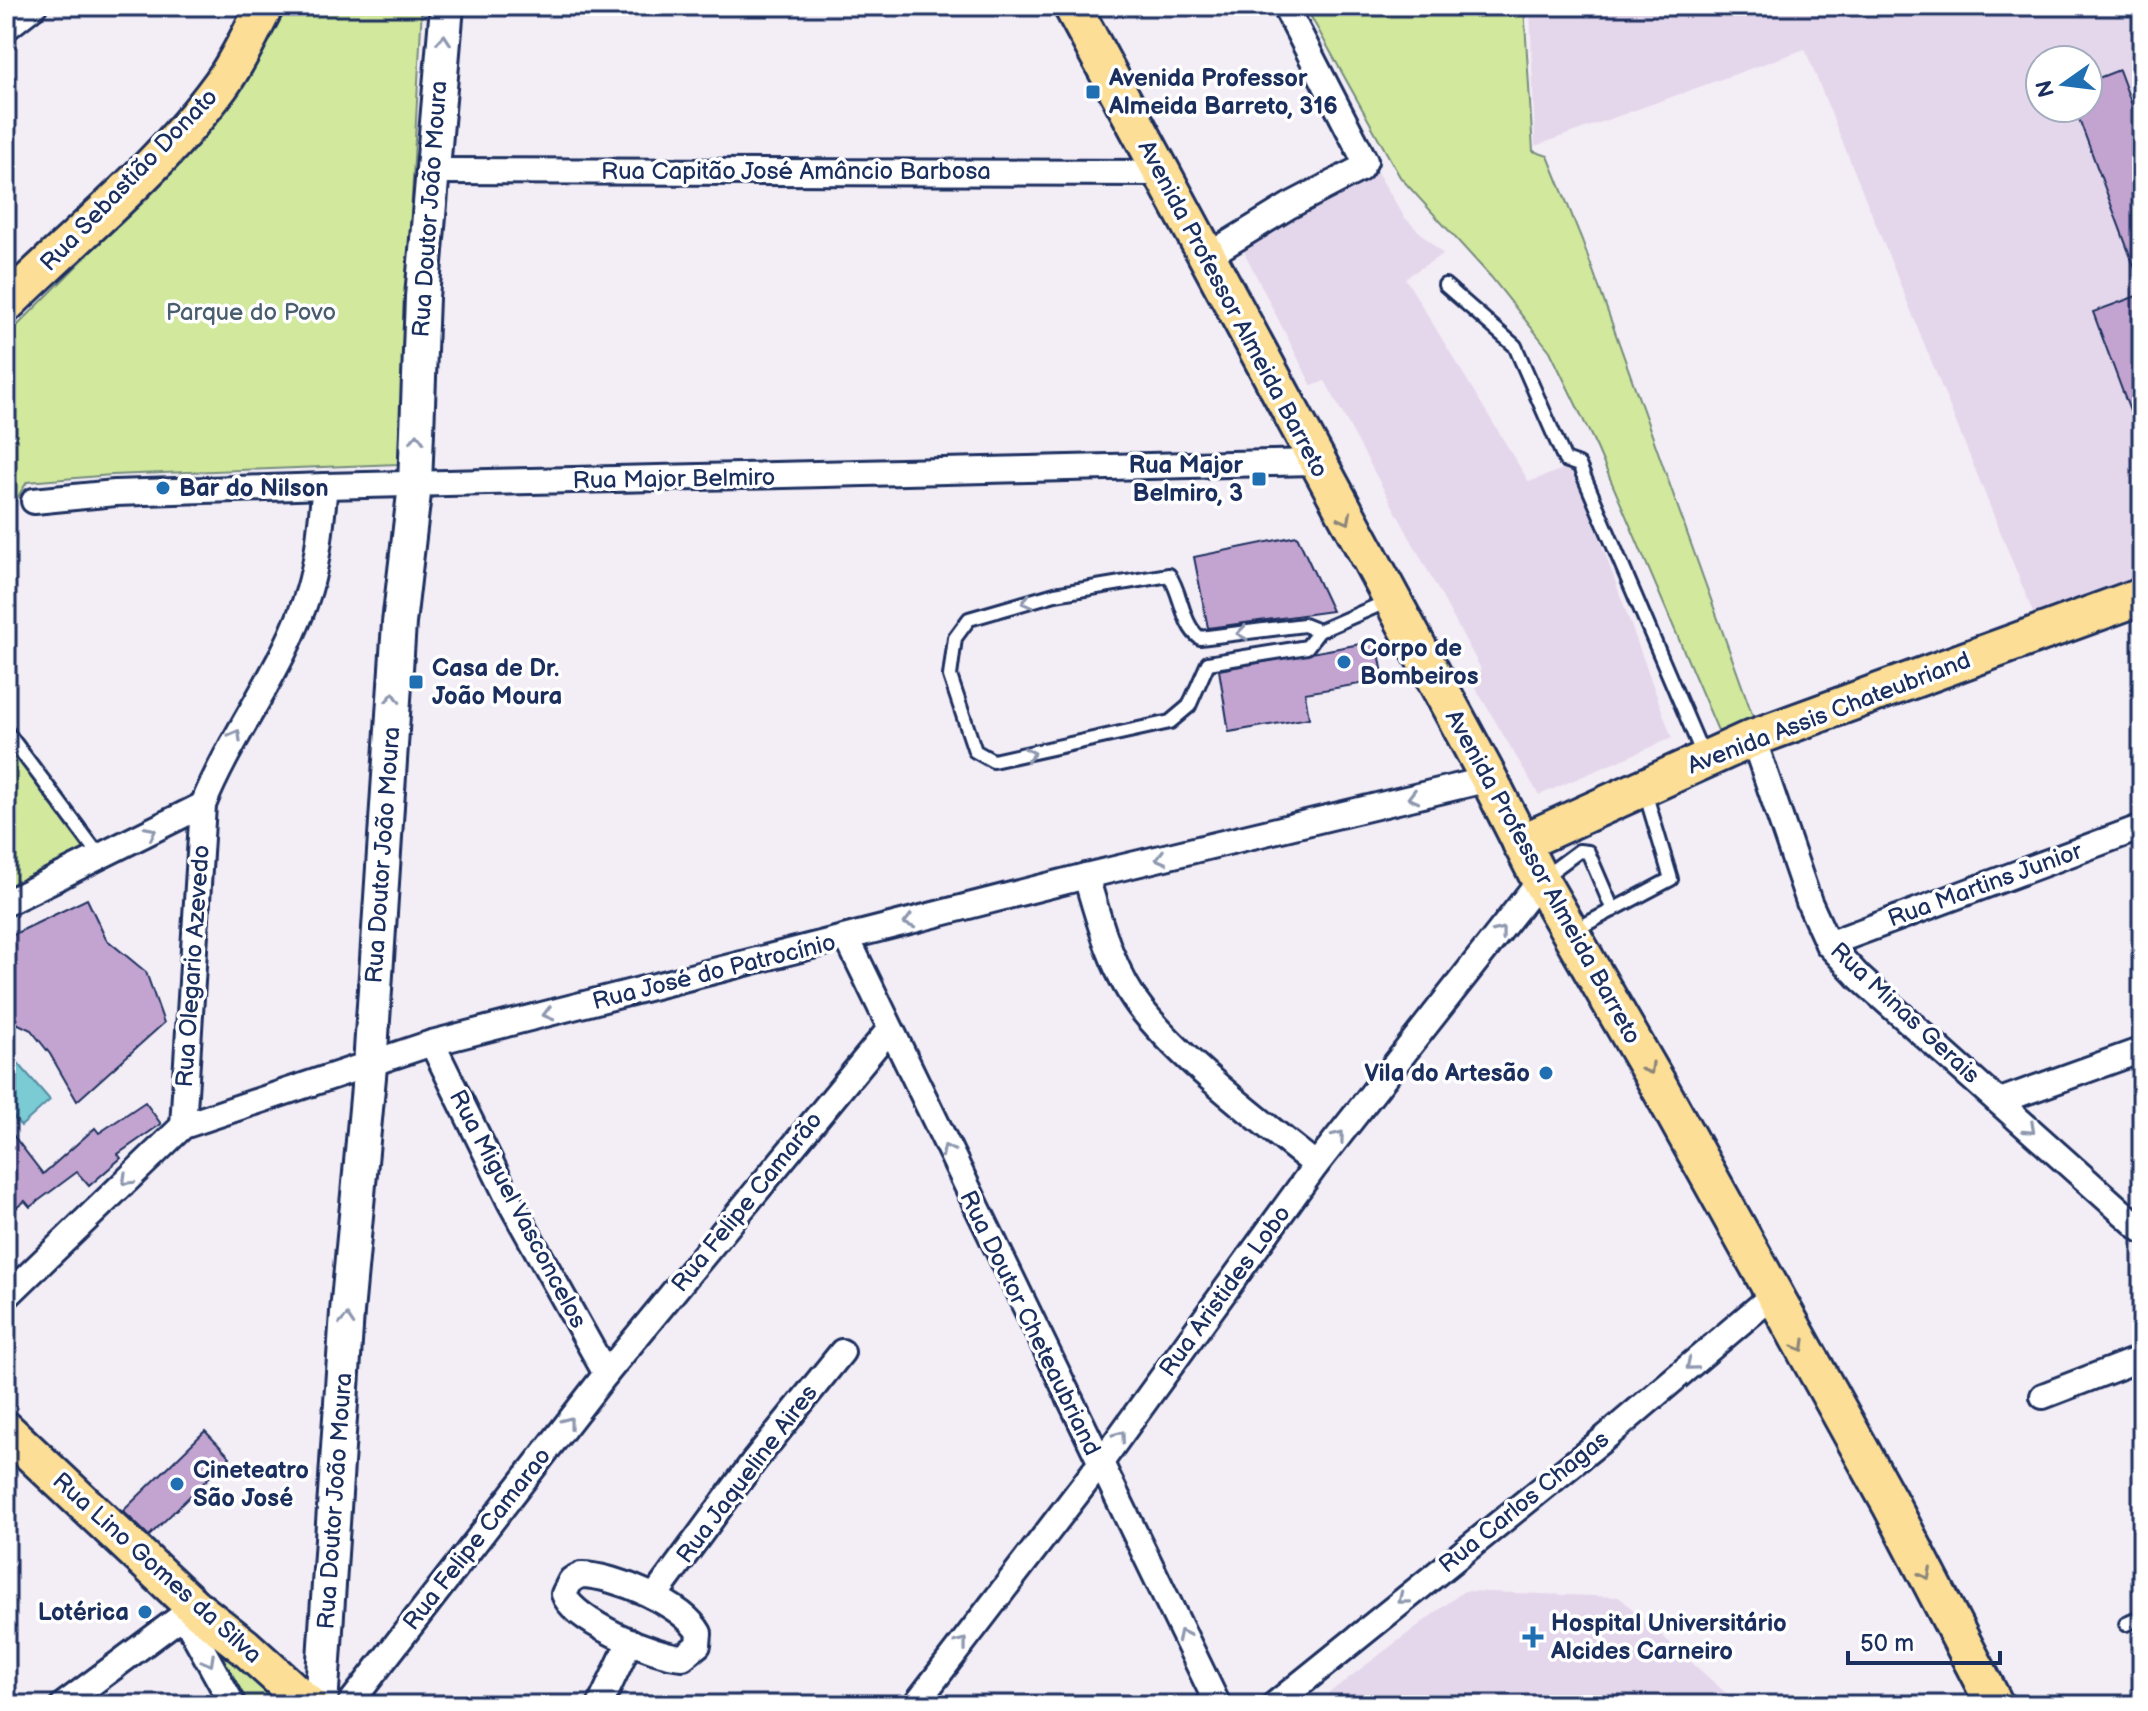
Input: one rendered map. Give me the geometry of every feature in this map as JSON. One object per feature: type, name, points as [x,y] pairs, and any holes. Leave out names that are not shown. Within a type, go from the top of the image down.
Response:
[{"type":"main road","name":"Rua Sebastião Donato","points":[[6,304],[181,133],[222,84],[265,6]]},
{"type":"main road","name":"Rua Doutor João Moura","points":[[321,1705],[347,1312],[370,1066],[399,623],[415,485],[422,297],[447,6]]},
{"type":"main road","name":"Avenida Professor Almeida Barreto","points":[[1072,6],[1315,462],[1489,779],[1540,880],[1660,1088],[1772,1296],[1891,1505],[1995,1705]]},
{"type":"main road","name":"Avenida Assis Chateubriand","points":[[1521,843],[1753,738],[2142,596]]},
{"type":"main road","name":"Rua Lino Gomes da Silva","points":[[6,1430],[189,1612],[245,1647],[309,1705]]},
{"type":"street","points":[[6,28],[34,6]]},
{"type":"street","points":[[1206,257],[1289,206],[1360,169],[1365,161],[1285,6]]},
{"type":"street","name":"Rua Capitão José Amâncio Barbosa","points":[[432,171],[1160,173]]},
{"type":"street","name":"Rua Major Belmiro","points":[[34,501],[115,493],[325,486],[1315,462]]},
{"type":"street","name":"Rua Olegario Azevedo","points":[[183,1126],[203,805],[221,760],[285,647],[309,590],[325,486]]},
{"type":"street","name":"Rua Minas Gerais","points":[[1753,738],[1809,902],[1828,944],[1860,978],[2142,1230]]},
{"type":"street","name":"Rua José do Patrocínio","points":[[6,1297],[183,1126],[432,1043],[1086,876],[1489,779]]},
{"type":"street","points":[[6,903],[203,805]]},
{"type":"street","name":"Rua Martins Junior","points":[[1828,944],[2142,827]]},
{"type":"street","points":[[1086,876],[1120,972],[1141,1009],[1253,1115],[1316,1165]]},
{"type":"street","name":"Rua Aristides Lobo","points":[[915,1705],[1099,1465],[1316,1165],[1540,880]]},
{"type":"street","name":"Rua Doutor Cheteaubriand","points":[[847,938],[1099,1465],[1218,1705]]},
{"type":"street","name":"Rua Felipe Camarão","points":[[606,1374],[889,1030]]},
{"type":"street","name":"Rua Miguel Vasconcelos","points":[[432,1043],[510,1202],[606,1374]]},
{"type":"street","points":[[2000,1101],[2142,1050]]},
{"type":"street","name":"Rua Carlos Chagas","points":[[1274,1705],[1606,1437],[1772,1296]]},
{"type":"street","name":"Rua Jaqueline Aires","points":[[654,1597],[754,1461],[842,1352]]},
{"type":"street","points":[[2043,1396],[2142,1358]]},
{"type":"street","name":"Rua Felipe Camarao","points":[[349,1705],[606,1374]]},
{"type":"street","points":[[581,1575],[595,1575],[654,1597],[686,1615],[699,1633],[698,1645],[683,1657],[670,1656],[630,1641],[573,1610],[564,1594],[566,1586],[581,1575]]},
{"type":"street","points":[[63,1705],[189,1612],[233,1705]]},
{"type":"street","points":[[600,1705],[630,1641]]},
{"type":"lane","points":[[1445,285],[1515,346],[1565,460],[1579,465],[1704,758]]},
{"type":"lane","points":[[1319,631],[1304,625],[1200,638],[1191,631],[1180,592],[1169,575],[1138,578],[1055,594],[969,619],[955,638],[950,676],[975,751],[993,761],[1170,722],[1189,706],[1208,663],[1307,647],[1319,631],[1391,600]]},
{"type":"lane","points":[[6,731],[101,858]]},
{"type":"lane","points":[[1570,932],[1671,879],[1643,786]]},
{"type":"lane","points":[[1540,880],[1583,850],[1588,852],[1613,910]]},
{"type":"lane","points":[[2126,1624],[2142,1617]]},
{"type":"shaded area","points":[[1530,6],[2142,6],[2142,583],[2038,625],[1805,49],[1535,146]]},
{"type":"shaded area","points":[[1375,169],[1405,218],[1443,254],[1405,278],[1529,482],[1573,465],[1672,738],[1539,795],[1469,677],[1481,669],[1325,381],[1312,386],[1241,246]]},
{"type":"shaded area","name":"Hospital Universitário Alcides Carneiro","points":[[1464,1591],[1619,1597],[1739,1705],[1313,1705]]},
{"type":"green space","name":"Parque do Povo","points":[[285,6],[422,6],[398,464],[112,475],[27,482],[6,516],[6,337],[205,137]]},
{"type":"green space","points":[[1305,6],[1524,6],[1533,151],[1548,156],[1582,240],[1756,725],[1722,740],[1597,448],[1550,351],[1491,277],[1400,177]]},
{"type":"green space","points":[[6,727],[88,855],[6,892]]},
{"type":"green space","points":[[203,1623],[289,1705],[240,1705]]},
{"type":"water","points":[[6,1049],[50,1100],[21,1126],[6,1109]]},
{"type":"building","points":[[2119,70],[2142,132],[2140,282],[2081,124],[2104,124],[2104,76]]},
{"type":"building","points":[[2142,294],[2142,438],[2140,438],[2093,312]]},
{"type":"building","points":[[1297,536],[1332,611],[1208,628],[1194,557]]},
{"type":"building","points":[[1377,641],[1384,680],[1305,693],[1309,718],[1229,732],[1219,670]]},
{"type":"building","points":[[87,899],[106,939],[146,972],[164,1023],[77,1101],[50,1054],[31,1030],[6,1018],[6,938]]},
{"type":"building","points":[[145,1102],[161,1124],[118,1154],[121,1158],[89,1186],[77,1172],[30,1207],[25,1201],[6,1216],[6,1126],[43,1174],[95,1128],[99,1133]]},
{"type":"building","name":"Cineteatro São José","points":[[205,1431],[230,1457],[149,1536],[123,1511]]},
{"type":"place","name":"Avenida Professor Almeida Barreto, 316","points":[[1093,92]]},
{"type":"place","name":"Rua Major Belmiro, 3","points":[[1259,479]]},
{"type":"place","name":"Bar do Nilson","points":[[163,488]]},
{"type":"place","name":"Corpo de Bombeiros","points":[[1344,662]]},
{"type":"place","name":"Casa de Dr. João Moura","points":[[416,682]]},
{"type":"place","name":"Vila do Artesão","points":[[1546,1073]]},
{"type":"place","name":"Cineteatro São José","points":[[177,1484]]},
{"type":"place","name":"Lotérica","points":[[145,1612]]},
{"type":"place","name":"Hospital Universitário Alcides Carneiro","points":[[1533,1637]]}]
